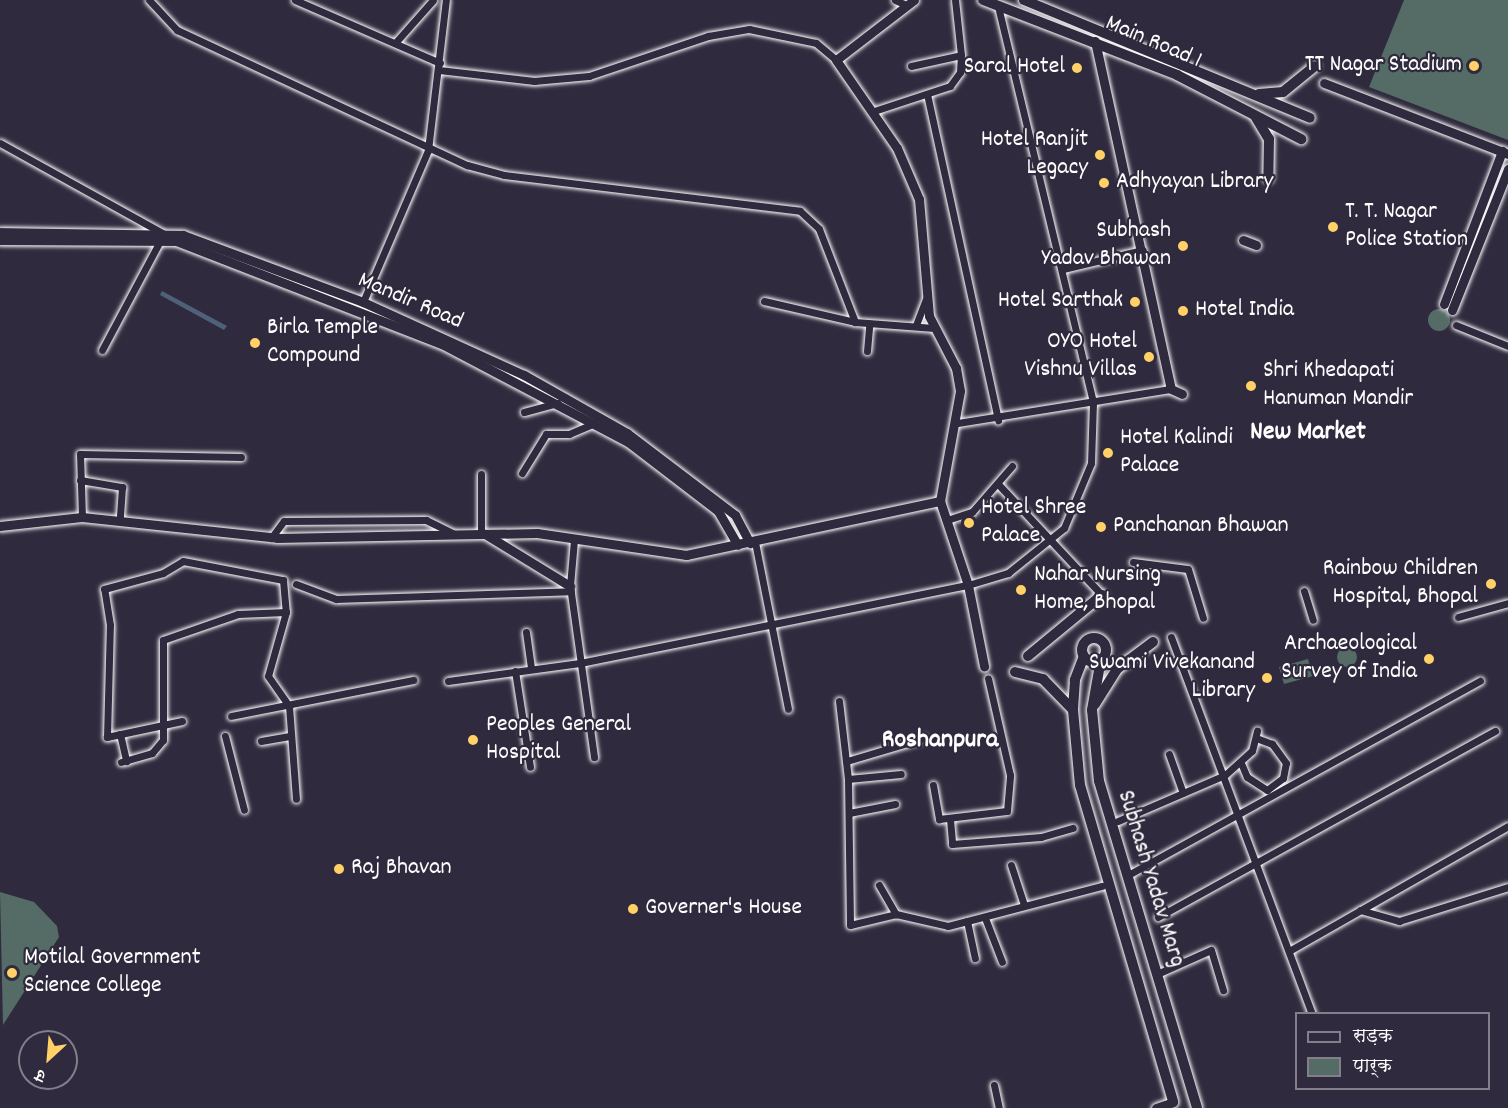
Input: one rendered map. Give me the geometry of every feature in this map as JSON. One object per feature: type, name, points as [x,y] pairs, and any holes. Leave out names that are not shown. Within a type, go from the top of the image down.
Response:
[{"type":"main road","name":"Main Road 1","points":[[983,0],[1095,41],[1252,111],[1301,139]]},
{"type":"main road","name":"Main Road 1","points":[[1024,0],[1310,118]]},
{"type":"main road","points":[[1256,94],[1283,92],[1315,66]]},
{"type":"main road","points":[[1252,111],[1269,139],[1268,178]]},
{"type":"main road","points":[[1028,656],[1102,595]]},
{"type":"main road","points":[[1096,638],[1106,647],[1101,659],[1084,656],[1084,643],[1096,638]]},
{"type":"main road","points":[[1092,710],[1117,669],[1154,642]]},
{"type":"main road","name":"Subhash Yadav Marg","points":[[1084,656],[1075,680],[1073,710],[1080,785],[1173,1102]]},
{"type":"main road","name":"Subhash Yadav Marg","points":[[1101,659],[1092,710],[1099,781],[1195,1107]]},
{"type":"main road","points":[[1015,672],[1043,679],[1069,700],[1073,710]]},
{"type":"street","points":[[148,0],[177,30],[428,150],[504,175],[800,211],[819,229],[855,322]]},
{"type":"street","points":[[295,0],[395,43],[440,66],[534,81],[589,76],[708,36],[749,29],[816,43],[836,60],[874,111],[919,200],[926,298],[934,328],[956,368],[958,423],[940,501],[950,519],[968,585],[984,666]]},
{"type":"street","points":[[395,43],[433,0]]},
{"type":"street","points":[[363,302],[428,150],[440,66],[446,0]]},
{"type":"street","points":[[895,0],[910,3]]},
{"type":"street","points":[[874,111],[950,86],[960,72],[961,55],[956,0]]},
{"type":"street","points":[[836,60],[910,3]]},
{"type":"street","points":[[448,681],[580,663],[968,585],[1008,573],[1053,541],[1071,519],[1087,479],[1093,402],[1063,269],[998,7]]},
{"type":"street","points":[[1095,41],[1143,250],[1171,388]]},
{"type":"street","points":[[911,66],[961,55]]},
{"type":"street","points":[[1324,83],[1505,152],[1448,307],[1508,169]]},
{"type":"street","points":[[927,94],[998,420]]},
{"type":"street","points":[[0,143],[162,237],[102,351]]},
{"type":"street","name":"Mandir Road","points":[[0,232],[162,237],[217,246],[363,302],[524,375],[627,433],[735,515],[752,542]]},
{"type":"street","name":"Mandir Road","points":[[0,240],[162,237],[442,344],[560,402],[596,423],[718,511],[738,545]]},
{"type":"street","points":[[1243,240],[1256,245]]},
{"type":"street","points":[[1063,269],[1143,250]]},
{"type":"street","points":[[915,325],[926,298]]},
{"type":"street","points":[[764,301],[868,326],[915,325],[934,328]]},
{"type":"street","points":[[1456,325],[1508,346]]},
{"type":"street","points":[[867,351],[868,326]]},
{"type":"street","points":[[958,423],[998,420],[1171,388],[1182,394]]},
{"type":"street","points":[[524,412],[560,402]]},
{"type":"street","points":[[522,473],[546,434],[569,434],[596,423]]},
{"type":"street","points":[[82,517],[80,454],[241,457]]},
{"type":"street","points":[[950,519],[972,512],[1012,466]]},
{"type":"street","points":[[481,474],[482,533]]},
{"type":"street","points":[[80,480],[113,481],[122,487],[120,519]]},
{"type":"street","points":[[998,484],[1102,595]]},
{"type":"street","points":[[0,526],[82,517],[120,519],[271,538],[537,532],[574,540],[686,555],[940,501]]},
{"type":"street","points":[[271,538],[284,521],[426,520],[455,534]]},
{"type":"street","points":[[482,533],[570,589]]},
{"type":"street","points":[[574,540],[570,589],[594,757]]},
{"type":"street","points":[[752,542],[788,709]]},
{"type":"street","points":[[182,721],[107,736],[104,709],[110,637],[104,590],[163,573],[183,561],[283,580],[286,612],[268,676],[289,706],[296,799]]},
{"type":"street","points":[[1133,562],[1188,569],[1203,618]]},
{"type":"street","points":[[296,584],[336,599],[570,589]]},
{"type":"street","points":[[1304,591],[1312,620]]},
{"type":"street","points":[[1458,617],[1508,603]]},
{"type":"street","points":[[120,734],[123,761],[152,753],[166,724],[163,640],[238,614],[286,612]]},
{"type":"street","points":[[526,632],[531,669]]},
{"type":"street","points":[[1171,637],[1225,775],[1311,1012]]},
{"type":"street","points":[[515,671],[530,767]]},
{"type":"street","points":[[933,785],[939,819],[1007,811],[1010,775],[988,678]]},
{"type":"street","points":[[231,716],[413,680]]},
{"type":"street","points":[[1128,875],[1480,681]]},
{"type":"street","points":[[839,701],[848,779],[850,925],[896,914],[934,926],[968,921],[1102,886]]},
{"type":"street","points":[[1158,917],[1495,731]]},
{"type":"street","points":[[1118,821],[1225,775],[1241,764],[1257,735],[1272,744],[1287,763],[1282,778],[1267,790],[1247,777],[1241,764]]},
{"type":"street","points":[[225,736],[244,810]]},
{"type":"street","points":[[261,741],[290,736]]},
{"type":"street","points":[[847,761],[924,738]]},
{"type":"street","points":[[1169,754],[1183,793]]},
{"type":"street","points":[[848,779],[901,774]]},
{"type":"street","points":[[849,813],[895,804]]},
{"type":"street","points":[[950,819],[952,844],[1041,837],[1073,828]]},
{"type":"street","points":[[1289,951],[1508,826]]},
{"type":"street","points":[[1011,865],[1024,905]]},
{"type":"street","points":[[879,885],[896,914]]},
{"type":"street","points":[[1360,910],[1399,921],[1508,887]]},
{"type":"street","points":[[985,918],[1002,962]]},
{"type":"street","points":[[968,921],[975,958]]},
{"type":"street","points":[[1157,974],[1210,950],[1223,990]]},
{"type":"street","points":[[994,1085],[999,1108]]},
{"type":"street","points":[[1156,1108],[1173,1102]]},
{"type":"green space","points":[[1404,0],[1508,0],[1508,140],[1369,87]]},
{"type":"green space","points":[[1439,309],[1447,312],[1450,320],[1447,328],[1439,331],[1431,328],[1428,320],[1431,312]]},
{"type":"green space","points":[[1347,647],[1354,650],[1357,657],[1354,664],[1347,667],[1340,664],[1337,657],[1340,650]]},
{"type":"green space","points":[[1308,659],[1313,676],[1284,684],[1279,667]]},
{"type":"green space","points":[[0,892],[34,902],[57,926],[59,937],[3,1025]]},
{"type":"water","points":[[162,291],[227,326],[224,330],[160,295]]},
{"type":"place","name":"TT Nagar Stadium","points":[[1474,66]]},
{"type":"place","name":"Saral Hotel","points":[[1077,68]]},
{"type":"place","name":"Hotel Ranjit Legacy","points":[[1100,155]]},
{"type":"place","name":"Adhyayan Library","points":[[1104,183]]},
{"type":"place","name":"T. T. Nagar Police Station","points":[[1333,227]]},
{"type":"place","name":"Subhash Yadav Bhawan","points":[[1183,246]]},
{"type":"place","name":"Hotel Sarthak","points":[[1135,302]]},
{"type":"place","name":"Hotel India","points":[[1183,311]]},
{"type":"place","name":"Birla Temple Compound","points":[[255,343]]},
{"type":"place","name":"OYO Hotel Vishnu Villas","points":[[1149,357]]},
{"type":"place","name":"Shri Khedapati Hanuman Mandir","points":[[1251,386]]},
{"type":"place","name":"Hotel Kalindi Palace","points":[[1108,453]]},
{"type":"place","name":"Hotel Shree Palace","points":[[969,523]]},
{"type":"place","name":"Panchanan Bhawan","points":[[1101,527]]},
{"type":"place","name":"Rainbow Children Hospital, Bhopal","points":[[1491,584]]},
{"type":"place","name":"Nahar Nursing Home, Bhopal","points":[[1021,590]]},
{"type":"place","name":"Archaeological Survey of India","points":[[1429,659]]},
{"type":"place","name":"Swami Vivekanand Library","points":[[1267,678]]},
{"type":"place","name":"Peoples General Hospital","points":[[473,740]]},
{"type":"place","name":"Raj Bhavan","points":[[339,869]]},
{"type":"place","name":"Governer's House","points":[[633,909]]},
{"type":"place","name":"Motilal Government Science College","points":[[12,973]]},
{"type":"district","name":"New Market","points":[[1308,433]]},
{"type":"district","name":"Roshanpura","points":[[940,741]]}]
